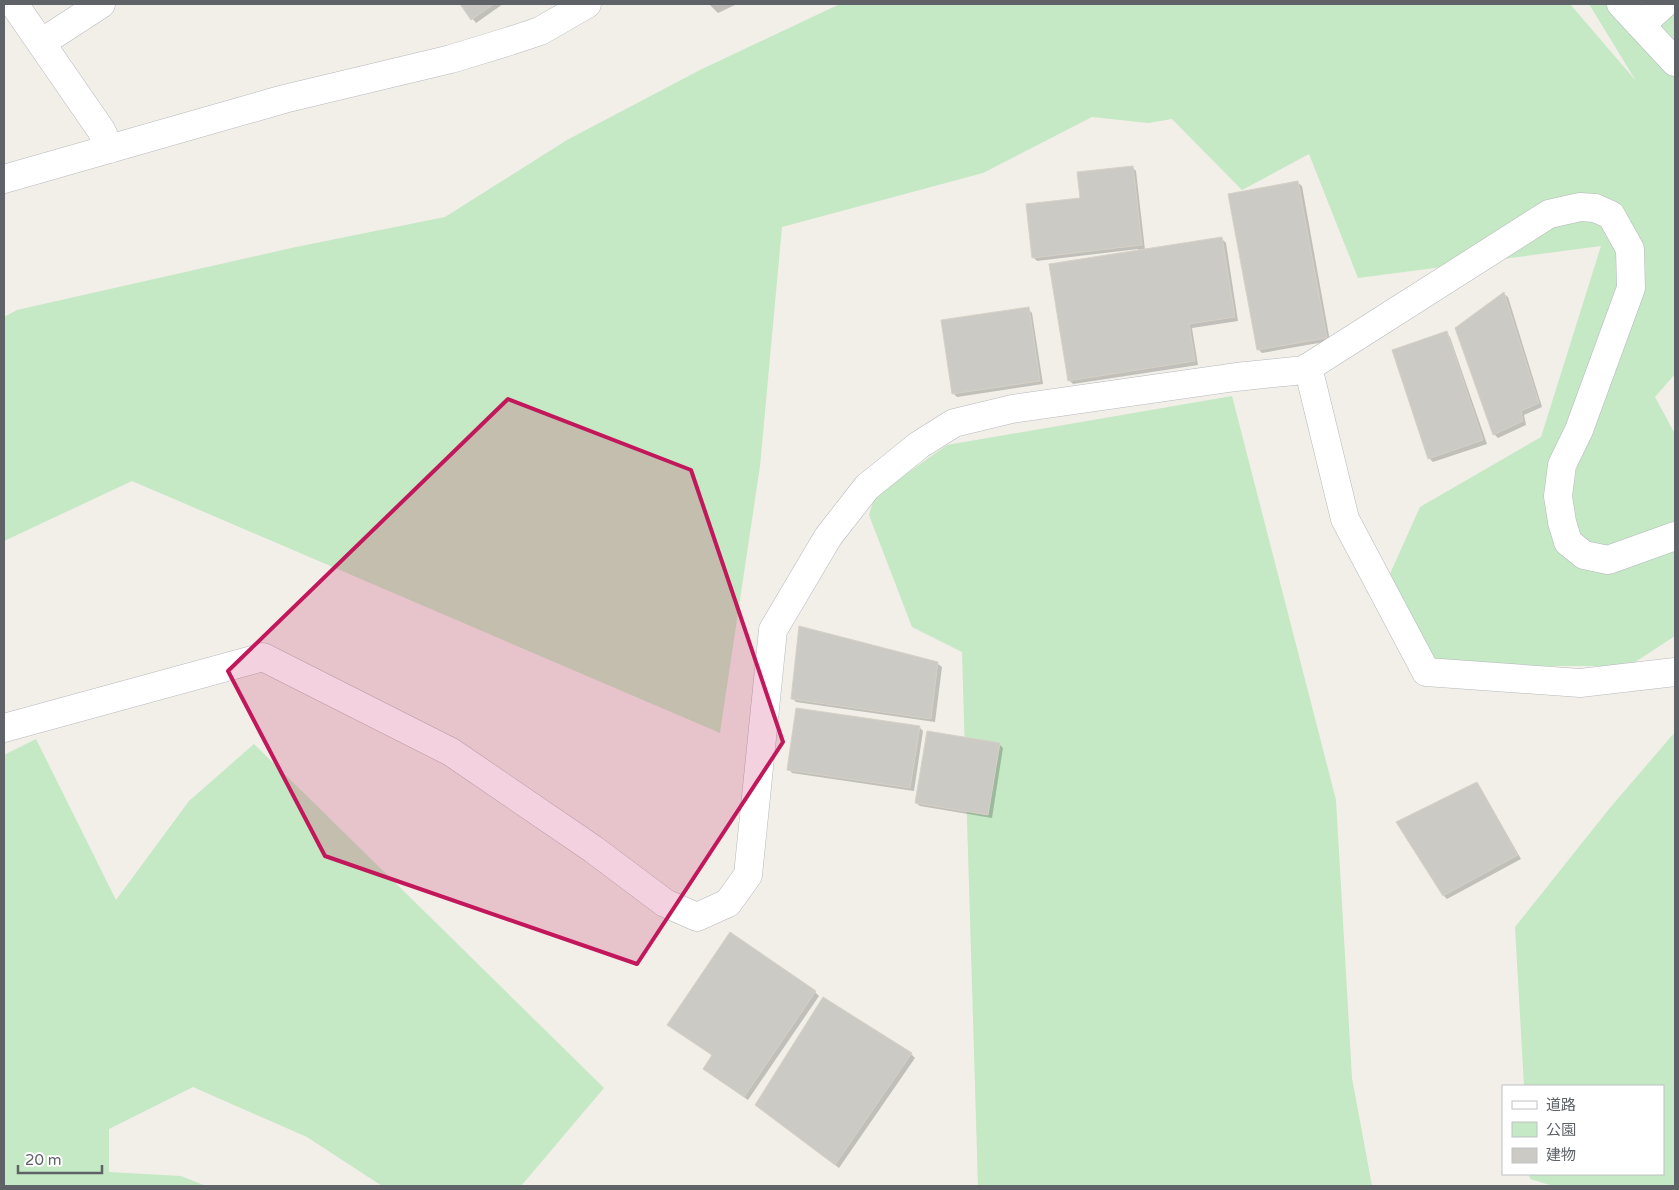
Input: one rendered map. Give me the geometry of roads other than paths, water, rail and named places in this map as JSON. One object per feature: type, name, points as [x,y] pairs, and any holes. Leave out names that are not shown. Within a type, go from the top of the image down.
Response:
[{"type":"street","points":[[14,4],[101,130],[110,149]]},
{"type":"street","points":[[41,44],[100,4]]},
{"type":"street","points":[[4,179],[284,99],[450,59],[501,44],[540,31],[587,4]]},
{"type":"street","points":[[1621,4],[1675,62]]},
{"type":"street","points":[[1641,25],[1664,4]]},
{"type":"street","points":[[4,728],[263,657],[451,752],[593,849],[666,902],[697,917],[728,903],[748,875],[773,630],[828,537],[867,487],[919,445],[954,422],[1012,409],[1236,377],[1304,370],[1549,214],[1580,207],[1595,208],[1611,215],[1630,249],[1631,288],[1578,430],[1562,466],[1558,496],[1562,522],[1568,542],[1584,555],[1608,560],[1675,536]]},
{"type":"street","points":[[1308,367],[1345,519],[1426,672],[1580,683],[1675,672]]}]
